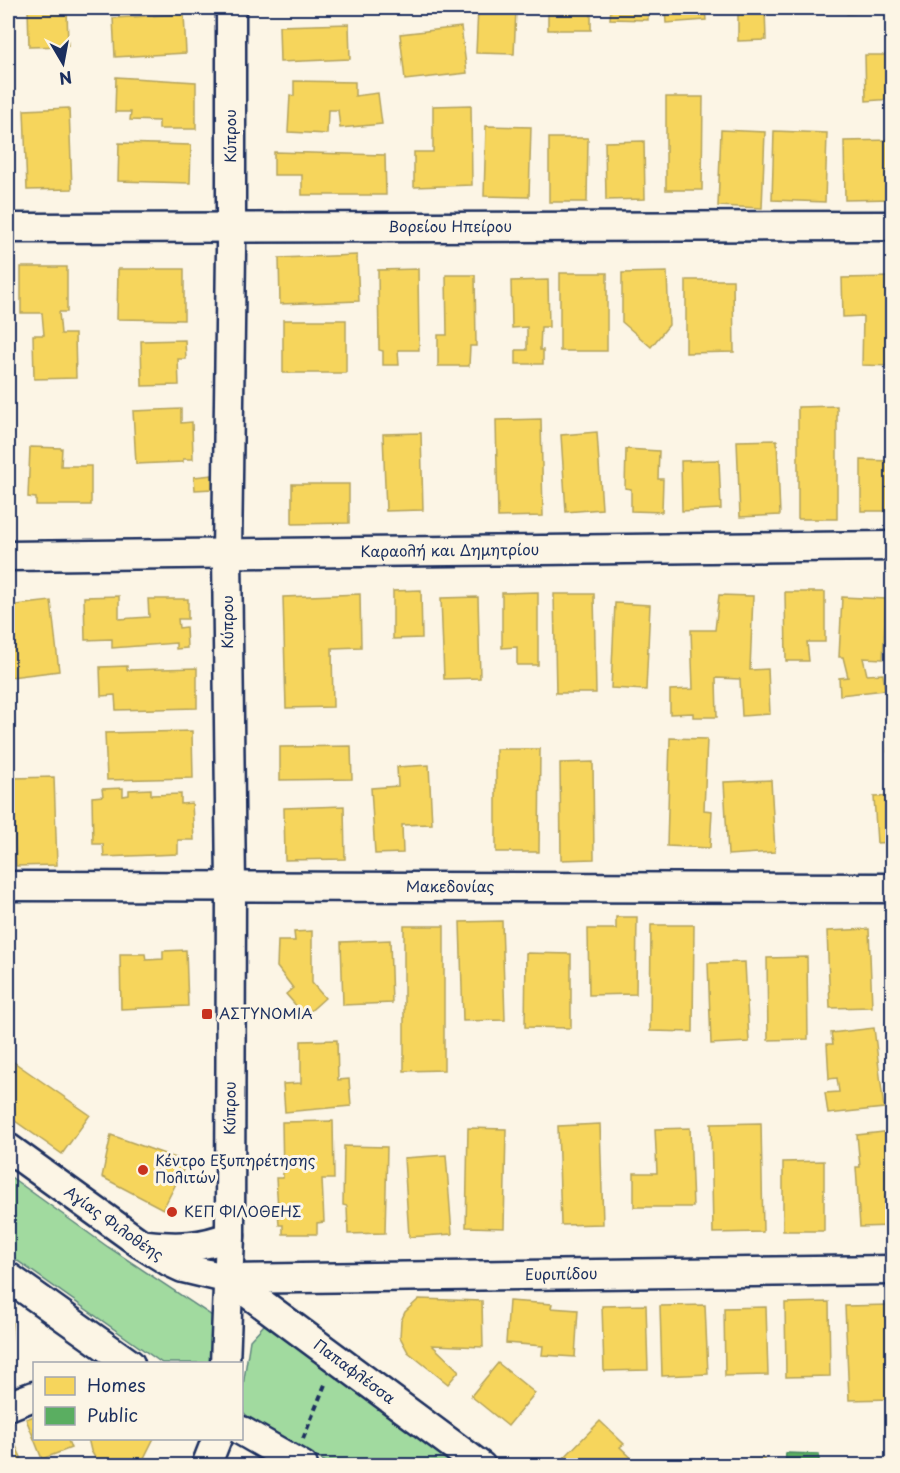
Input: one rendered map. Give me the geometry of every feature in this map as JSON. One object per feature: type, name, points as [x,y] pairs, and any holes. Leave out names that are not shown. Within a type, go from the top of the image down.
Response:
[{"type":"street","name":"Κύπρου","points":[[225,1362],[230,1279],[231,887],[227,554],[231,8]]},
{"type":"street","name":"Βορείου Ηπείρου","points":[[8,228],[892,226]]},
{"type":"street","name":"Καραολή και Δημητρίου","points":[[8,556],[892,546]]},
{"type":"street","name":"Μακεδονίας","points":[[8,886],[892,888]]},
{"type":"street","name":"Αγίας Φιλοθέης","points":[[8,1148],[141,1244],[170,1262],[183,1268],[230,1279]]},
{"type":"street","points":[[141,1244],[171,1248],[189,1247],[230,1236]]},
{"type":"street","name":"Ευριπίδου","points":[[230,1279],[892,1270]]},
{"type":"street","points":[[8,1277],[124,1362]]},
{"type":"street","name":"Παπαφλέσσα","points":[[230,1279],[480,1466]]},
{"type":"street","points":[[8,1406],[33,1396]]},
{"type":"street","points":[[243,1432],[299,1463]]},
{"type":"street","points":[[206,1466],[216,1440]]},
{"type":"path","points":[[299,1463],[334,1358]]},
{"type":"green space","points":[[8,1175],[108,1247],[222,1324],[222,1362],[161,1362],[8,1254]]},
{"type":"green space","points":[[264,1325],[281,1329],[454,1465],[331,1465],[255,1423],[243,1412],[243,1386],[250,1340]]},
{"type":"building: Homes","points":[[28,8],[67,8],[68,46],[29,47]]},
{"type":"building: Homes","points":[[478,8],[529,8],[529,11],[516,10],[514,54],[476,53]]},
{"type":"building: Homes","points":[[548,8],[591,8],[591,30],[548,30]]},
{"type":"building: Homes","points":[[611,8],[648,8],[648,20],[610,19]]},
{"type":"building: Homes","points":[[665,8],[705,8],[706,20],[666,23]]},
{"type":"building: Homes","points":[[738,8],[765,8],[766,40],[738,41]]},
{"type":"building: Homes","points":[[846,8],[888,8],[888,11],[847,14]]},
{"type":"building: Homes","points":[[184,14],[186,53],[115,57],[113,18]]},
{"type":"building: Homes","points":[[349,24],[350,59],[280,62],[279,26]]},
{"type":"building: Homes","points":[[461,27],[467,73],[405,80],[400,34]]},
{"type":"building: Homes","points":[[865,55],[892,55],[892,99],[866,101]]},
{"type":"building: Homes","points":[[116,77],[196,82],[196,129],[159,129],[159,121],[130,120],[131,112],[115,112]]},
{"type":"building: Homes","points":[[294,81],[355,82],[355,96],[378,93],[382,124],[340,128],[338,110],[328,110],[327,134],[288,132],[290,95],[294,96]]},
{"type":"building: Homes","points":[[666,97],[703,97],[702,190],[666,190]]},
{"type":"building: Homes","points":[[471,105],[472,185],[414,187],[414,152],[433,152],[433,106]]},
{"type":"building: Homes","points":[[69,108],[72,189],[27,190],[24,110]]},
{"type":"building: Homes","points":[[9,116],[11,174],[8,174]]},
{"type":"building: Homes","points":[[486,126],[531,127],[529,197],[484,196]]},
{"type":"building: Homes","points":[[721,130],[765,132],[762,208],[718,206]]},
{"type":"building: Homes","points":[[774,131],[827,133],[825,202],[772,200]]},
{"type":"building: Homes","points":[[549,138],[588,138],[587,202],[549,202]]},
{"type":"building: Homes","points":[[892,140],[892,199],[845,200],[844,141]]},
{"type":"building: Homes","points":[[644,141],[645,199],[606,200],[605,142]]},
{"type":"building: Homes","points":[[119,143],[191,145],[190,183],[118,181]]},
{"type":"building: Homes","points":[[274,152],[385,155],[386,195],[302,195],[302,175],[274,175]]},
{"type":"building: Homes","points":[[357,255],[359,301],[280,304],[279,258]]},
{"type":"building: Homes","points":[[21,267],[67,267],[67,312],[59,312],[61,334],[75,334],[76,378],[34,379],[33,335],[44,335],[42,313],[21,313]]},
{"type":"building: Homes","points":[[118,269],[184,269],[184,320],[117,319]]},
{"type":"building: Homes","points":[[418,269],[419,350],[398,350],[399,365],[383,365],[383,351],[379,350],[378,270]]},
{"type":"building: Homes","points":[[667,272],[669,325],[651,347],[622,322],[622,273]]},
{"type":"building: Homes","points":[[560,273],[607,273],[607,351],[560,351]]},
{"type":"building: Homes","points":[[446,275],[475,275],[476,346],[470,346],[469,366],[438,366],[438,335],[447,335]]},
{"type":"building: Homes","points":[[892,277],[892,366],[862,365],[863,316],[843,317],[842,278]]},
{"type":"building: Homes","points":[[548,280],[549,327],[541,327],[540,350],[543,350],[543,364],[516,364],[516,350],[527,350],[527,327],[512,328],[511,281]]},
{"type":"building: Homes","points":[[686,280],[733,280],[734,352],[686,353]]},
{"type":"building: Homes","points":[[283,320],[346,320],[346,373],[283,373]]},
{"type":"building: Homes","points":[[185,340],[186,359],[178,359],[179,385],[142,386],[141,341]]},
{"type":"building: Homes","points":[[837,406],[837,519],[798,519],[798,407]]},
{"type":"building: Homes","points":[[181,409],[181,423],[192,422],[193,459],[183,459],[183,462],[136,464],[133,411]]},
{"type":"building: Homes","points":[[541,419],[543,516],[498,517],[496,420]]},
{"type":"building: Homes","points":[[597,432],[602,509],[566,512],[561,435]]},
{"type":"building: Homes","points":[[421,433],[423,510],[386,511],[383,434]]},
{"type":"building: Homes","points":[[777,440],[780,515],[740,517],[737,441]]},
{"type":"building: Homes","points":[[30,447],[62,448],[61,466],[91,466],[91,505],[36,505],[36,498],[28,497]]},
{"type":"building: Homes","points":[[626,449],[659,451],[658,479],[663,479],[662,512],[631,511],[631,489],[625,488]]},
{"type":"building: Homes","points":[[719,460],[721,509],[682,511],[681,461]]},
{"type":"building: Homes","points":[[861,460],[892,461],[892,511],[861,511]]},
{"type":"building: Homes","points":[[212,475],[213,489],[195,490],[194,477]]},
{"type":"building: Homes","points":[[292,484],[349,484],[349,523],[292,524]]},
{"type":"building: Homes","points":[[421,590],[422,638],[393,639],[393,591]]},
{"type":"building: Homes","points":[[538,592],[538,665],[517,665],[517,647],[502,648],[502,593]]},
{"type":"building: Homes","points":[[785,592],[825,592],[825,642],[807,642],[809,661],[786,661]]},
{"type":"building: Homes","points":[[360,594],[361,647],[332,648],[333,707],[286,708],[283,597]]},
{"type":"building: Homes","points":[[554,594],[594,594],[596,693],[556,693]]},
{"type":"building: Homes","points":[[719,595],[753,596],[750,670],[768,669],[770,714],[742,716],[740,679],[716,678],[717,717],[693,717],[693,713],[670,714],[670,690],[693,689],[691,630],[715,630]]},
{"type":"building: Homes","points":[[119,596],[119,619],[149,617],[148,599],[188,599],[188,619],[178,619],[179,628],[186,627],[187,648],[176,649],[176,643],[112,648],[112,639],[85,640],[84,597]]},
{"type":"building: Homes","points":[[478,597],[480,678],[444,679],[441,598]]},
{"type":"building: Homes","points":[[842,597],[886,599],[883,659],[863,658],[867,675],[883,674],[885,690],[840,695],[839,678],[848,677],[843,657],[839,657]]},
{"type":"building: Homes","points":[[51,601],[59,671],[11,677],[8,649],[8,606]]},
{"type":"building: Homes","points":[[615,603],[650,605],[646,690],[611,688]]},
{"type":"building: Homes","points":[[127,666],[127,670],[197,668],[197,708],[116,710],[115,695],[101,696],[100,667]]},
{"type":"building: Homes","points":[[192,731],[193,778],[107,780],[105,733]]},
{"type":"building: Homes","points":[[889,732],[892,732],[892,783],[890,752],[888,752]]},
{"type":"building: Homes","points":[[670,738],[707,739],[704,810],[712,811],[710,848],[667,846]]},
{"type":"building: Homes","points":[[351,746],[352,779],[280,780],[280,747]]},
{"type":"building: Homes","points":[[496,749],[540,749],[539,852],[496,852]]},
{"type":"building: Homes","points":[[593,762],[594,859],[561,860],[560,763]]},
{"type":"building: Homes","points":[[429,765],[432,824],[402,825],[403,853],[375,854],[371,788],[398,786],[397,767]]},
{"type":"building: Homes","points":[[54,777],[57,865],[16,866],[13,778]]},
{"type":"building: Homes","points":[[771,780],[775,852],[728,855],[724,782]]},
{"type":"building: Homes","points":[[123,788],[123,796],[129,795],[129,790],[151,789],[151,795],[181,794],[181,804],[192,803],[194,840],[178,840],[178,854],[104,857],[103,844],[93,844],[92,797],[103,796],[102,789]]},
{"type":"building: Homes","points":[[892,796],[892,842],[877,843],[874,797]]},
{"type":"building: Homes","points":[[344,806],[345,859],[285,860],[284,808]]},
{"type":"building: Homes","points":[[616,917],[637,917],[636,994],[589,995],[588,929],[616,929]]},
{"type":"building: Homes","points":[[502,921],[505,1020],[463,1021],[460,922]]},
{"type":"building: Homes","points":[[651,925],[694,925],[693,1032],[650,1031]]},
{"type":"building: Homes","points":[[404,926],[444,926],[444,1070],[404,1071]]},
{"type":"building: Homes","points":[[869,929],[872,1007],[830,1008],[827,931]]},
{"type":"building: Homes","points":[[312,931],[312,983],[325,998],[305,1016],[286,994],[293,988],[277,967],[278,941],[295,941],[294,932]]},
{"type":"building: Homes","points":[[390,940],[392,1003],[343,1005],[341,942]]},
{"type":"building: Homes","points":[[186,950],[188,1006],[121,1009],[120,954],[145,954],[146,960],[163,959],[163,951]]},
{"type":"building: Homes","points":[[526,953],[571,954],[571,1028],[525,1027]]},
{"type":"building: Homes","points":[[807,957],[808,1039],[768,1040],[767,958]]},
{"type":"building: Homes","points":[[745,962],[749,1042],[711,1044],[708,963]]},
{"type":"building: Homes","points":[[874,1028],[884,1108],[828,1114],[825,1093],[839,1092],[837,1078],[829,1079],[827,1044],[833,1044],[831,1033]]},
{"type":"building: Homes","points":[[337,1040],[338,1080],[349,1079],[351,1106],[285,1112],[283,1084],[301,1083],[301,1041]]},
{"type":"building: Homes","points":[[8,1058],[90,1115],[62,1154],[8,1116]]},
{"type":"building: Homes","points":[[333,1121],[334,1179],[322,1179],[324,1222],[317,1223],[317,1234],[283,1234],[283,1225],[279,1225],[276,1178],[283,1178],[282,1122]]},
{"type":"building: Homes","points":[[761,1123],[763,1232],[713,1233],[711,1124]]},
{"type":"building: Homes","points":[[600,1124],[603,1224],[561,1225],[558,1126]]},
{"type":"building: Homes","points":[[468,1128],[506,1129],[504,1228],[466,1227]]},
{"type":"building: Homes","points":[[690,1128],[693,1207],[634,1207],[634,1173],[657,1173],[655,1129]]},
{"type":"building: Homes","points":[[892,1131],[892,1226],[860,1227],[856,1167],[860,1167],[857,1135]]},
{"type":"building: Homes","name":"Κέντρο Εξυπηρέτησης Πολιτών","points":[[111,1135],[187,1162],[163,1209],[102,1177]]},
{"type":"building: Homes","points":[[344,1146],[387,1147],[385,1233],[348,1234],[347,1206],[343,1205]]},
{"type":"building: Homes","points":[[446,1155],[452,1234],[409,1237],[404,1158]]},
{"type":"building: Homes","points":[[824,1161],[824,1231],[783,1231],[783,1162]]},
{"type":"building: Homes","points":[[419,1299],[482,1301],[483,1347],[432,1345],[459,1371],[448,1384],[408,1352],[400,1337],[401,1321],[405,1312]]},
{"type":"building: Homes","points":[[509,1301],[552,1304],[551,1308],[578,1310],[575,1357],[542,1355],[543,1346],[506,1343]]},
{"type":"building: Homes","points":[[829,1302],[830,1376],[786,1377],[785,1303]]},
{"type":"building: Homes","points":[[646,1305],[648,1370],[604,1371],[602,1306]]},
{"type":"building: Homes","points":[[705,1305],[708,1374],[662,1376],[660,1306]]},
{"type":"building: Homes","points":[[889,1305],[892,1399],[849,1400],[845,1306]]},
{"type":"building: Homes","points":[[766,1307],[768,1375],[725,1376],[724,1308]]},
{"type":"building: Homes","points":[[8,1321],[12,1321],[10,1347],[8,1347]]},
{"type":"building: Homes","points":[[498,1363],[535,1393],[508,1426],[471,1396]]},
{"type":"building: Homes","points":[[33,1416],[33,1436],[26,1419]]},
{"type":"building: Homes","points":[[600,1421],[624,1444],[620,1447],[640,1466],[556,1466]]},
{"type":"building: Homes","points":[[9,1431],[25,1466],[8,1466]]},
{"type":"building: Homes","points":[[34,1440],[68,1440],[71,1448],[42,1459]]},
{"type":"building: Homes","points":[[88,1440],[153,1440],[140,1466],[100,1466],[91,1451]]},
{"type":"building: Homes","points":[[724,1459],[764,1459],[764,1466],[724,1466]]},
{"type":"building: Homes","points":[[881,1461],[881,1466],[838,1466],[838,1462]]},
{"type":"building: Public","points":[[786,1453],[819,1454],[819,1466],[785,1466]]},
{"type":"place","name":"ΑΣΤΥΝΟΜΙΑ","points":[[207,1014]]},
{"type":"place","name":"Κέντρο Εξυπηρέτησης Πολιτών","points":[[143,1170]]},
{"type":"place","name":"ΚΕΠ ΦΙΛΟΘΕΗΣ","points":[[172,1212]]}]
